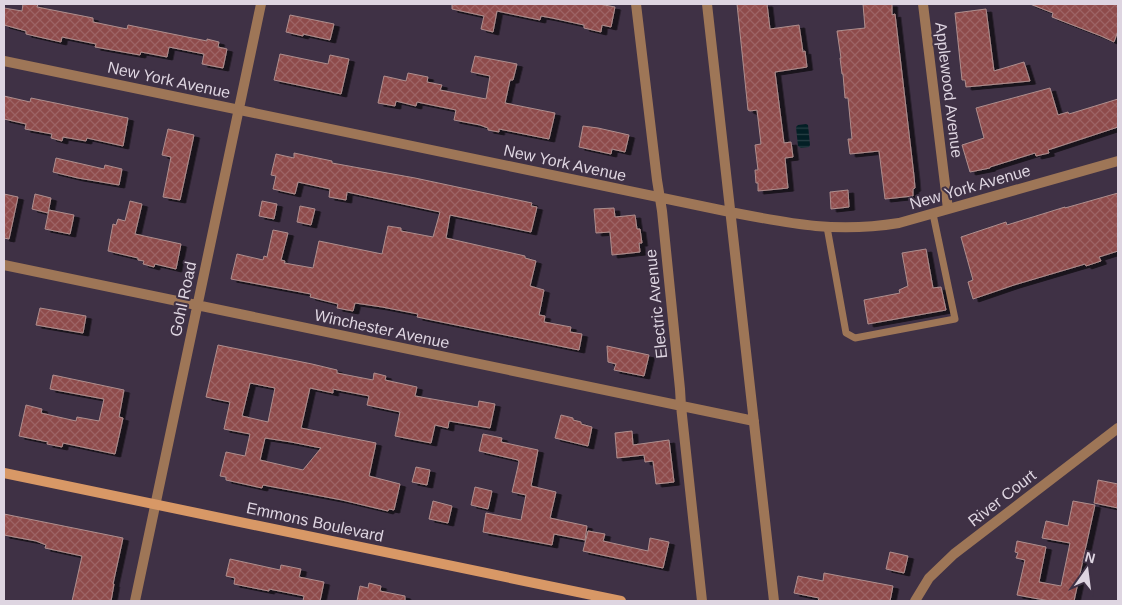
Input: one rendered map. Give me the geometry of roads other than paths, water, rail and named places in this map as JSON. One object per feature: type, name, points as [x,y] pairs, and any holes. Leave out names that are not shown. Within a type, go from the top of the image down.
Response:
[{"type":"street","name":"Gohl Road","points":[[135,601],[261,4]]},
{"type":"street","name":"Electric Avenue","points":[[636,4],[660,198],[702,601]]},
{"type":"street","points":[[707,4],[774,601]]},
{"type":"street","name":"Applewood Avenue","points":[[923,4],[948,209]]},
{"type":"street","name":"New York Avenue","points":[[4,60],[790,224],[827,227],[872,227],[899,223],[1118,161]]},
{"type":"street","name":"Winchester Avenue","points":[[4,265],[754,421]]},
{"type":"street","name":"River Court","points":[[915,601],[929,578],[954,554],[1118,428]]},
{"type":"street","name":"Emmons Boulevard","points":[[4,473],[621,601]]},
{"type":"lane","points":[[827,227],[846,333],[855,338],[955,319],[933,214]]}]
